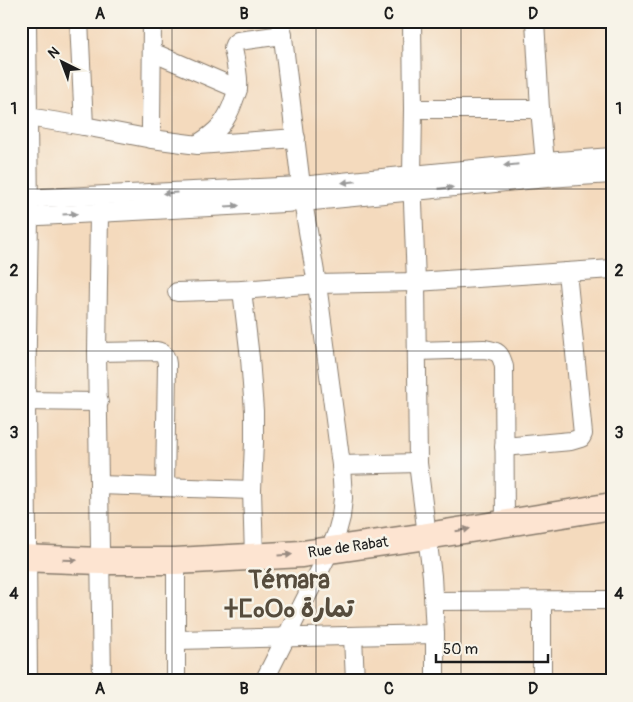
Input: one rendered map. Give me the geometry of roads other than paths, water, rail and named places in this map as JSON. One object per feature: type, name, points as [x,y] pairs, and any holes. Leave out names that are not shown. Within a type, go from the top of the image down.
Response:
[{"type":"street","points":[[27,21],[28,117],[25,199],[24,558],[28,681]]},
{"type":"street","points":[[79,21],[84,126]]},
{"type":"street","points":[[152,21],[152,138]]},
{"type":"street","points":[[412,21],[412,184],[416,282],[418,463],[434,601],[436,634],[435,681]]},
{"type":"street","points":[[535,21],[546,170]]},
{"type":"street","points":[[198,145],[214,134],[226,119],[238,89],[233,45],[238,41],[282,28],[302,194],[317,284],[341,465],[343,498],[338,532],[264,681]]},
{"type":"street","points":[[152,52],[238,89]]},
{"type":"street","points":[[413,109],[540,109]]},
{"type":"street","points":[[28,117],[198,145],[296,138]]},
{"type":"street","points":[[25,217],[99,213],[412,184],[546,170],[612,157]]},
{"type":"street","points":[[546,170],[612,174]]},
{"type":"street","points":[[25,199],[302,194]]},
{"type":"street","points":[[99,213],[97,352],[102,681]]},
{"type":"street","points":[[177,292],[242,290],[317,284],[416,282],[612,269]]},
{"type":"street","points":[[504,446],[571,440],[581,438],[583,434],[567,272]]},
{"type":"street","points":[[242,290],[253,387],[254,442],[252,490],[254,557]]},
{"type":"street","points":[[417,351],[484,349],[494,350],[500,354],[504,367],[505,523]]},
{"type":"street","points":[[97,352],[156,351],[163,352],[165,355],[165,487]]},
{"type":"street","points":[[24,401],[98,402]]},
{"type":"street","points":[[341,465],[418,463]]},
{"type":"street","points":[[99,485],[252,490]]},
{"type":"street","name":"Rue de Rabat","points":[[24,558],[176,561],[302,554],[612,506]]},
{"type":"street","points":[[176,561],[176,681]]},
{"type":"street","points":[[434,601],[612,600]]},
{"type":"street","points":[[542,601],[542,681]]},
{"type":"street","points":[[177,640],[436,634]]},
{"type":"street","points":[[353,636],[355,681]]},
{"type":"district","name":"Témara ⵜⵎⴰⵔⴰ تمارة","points":[[289,594]]}]
